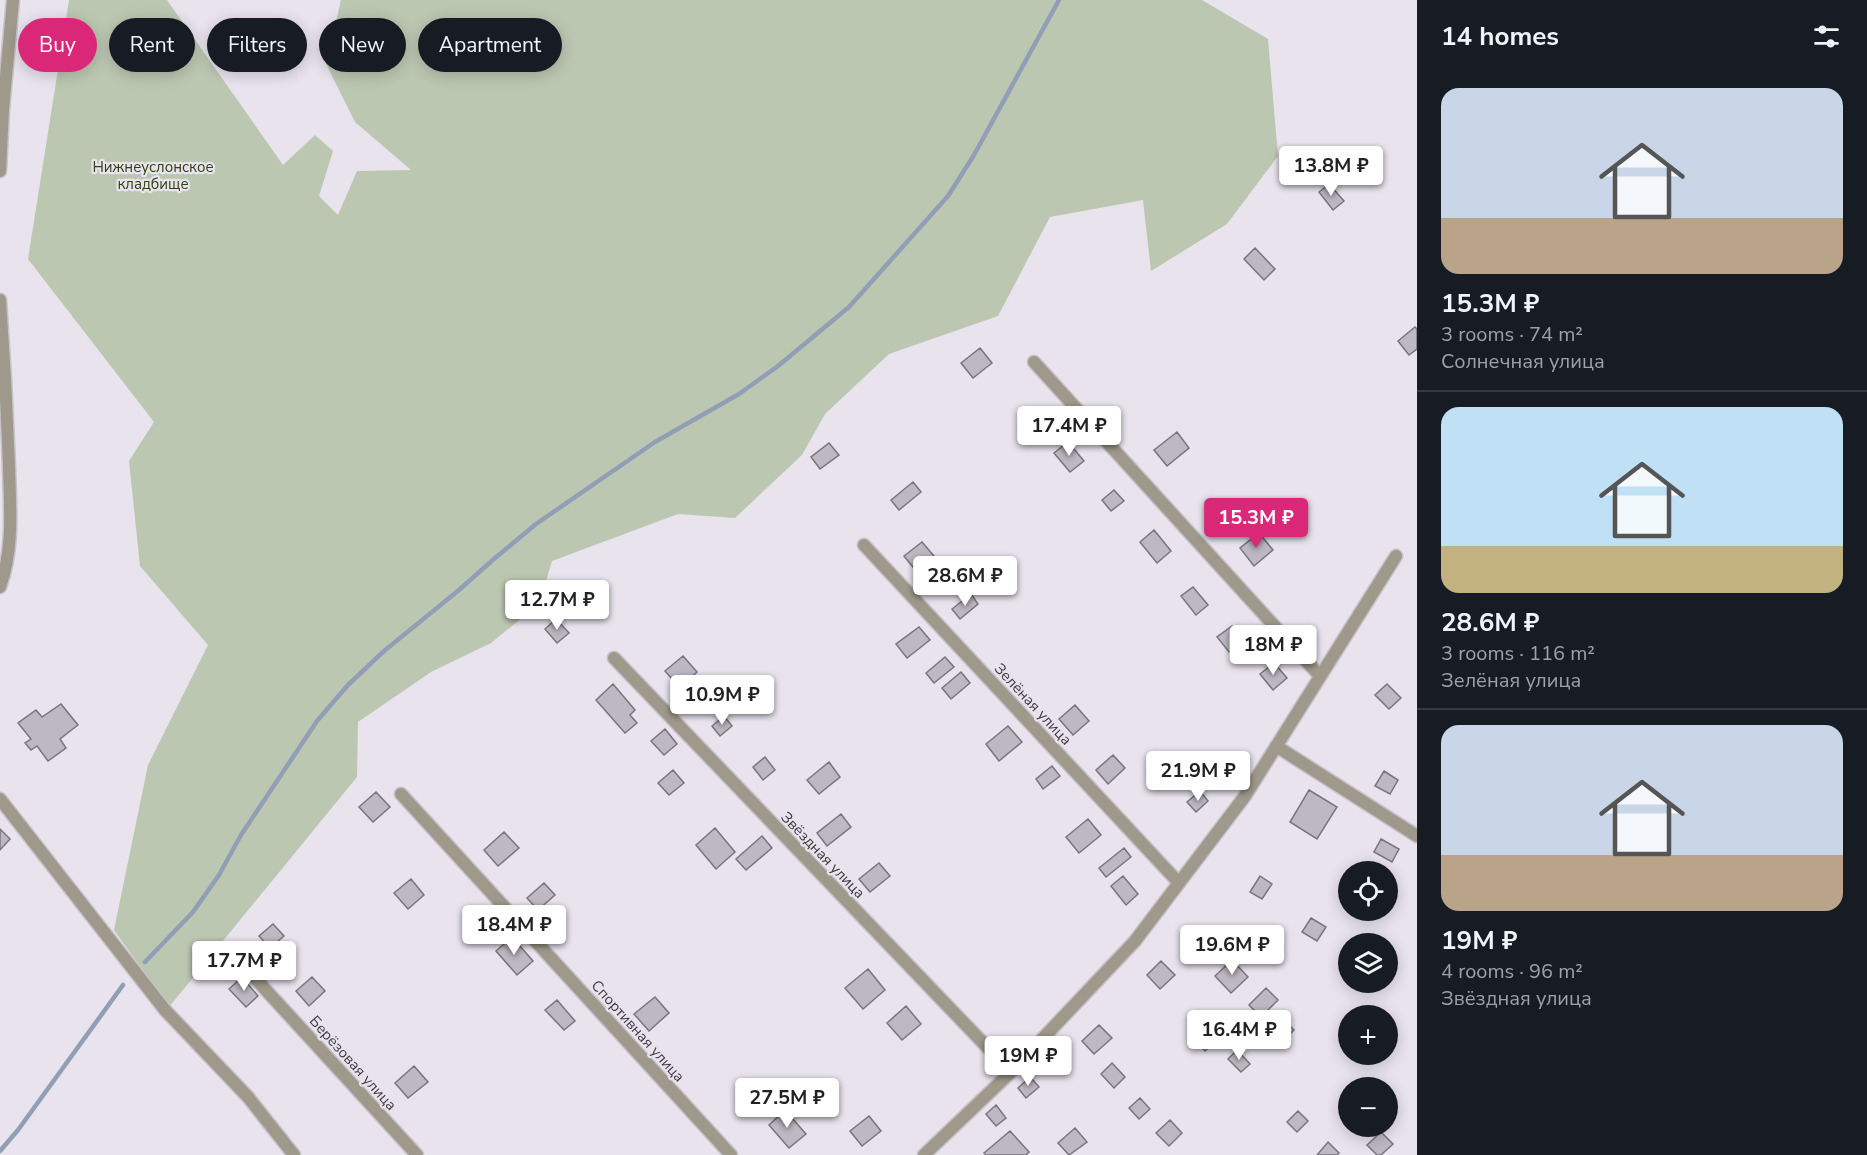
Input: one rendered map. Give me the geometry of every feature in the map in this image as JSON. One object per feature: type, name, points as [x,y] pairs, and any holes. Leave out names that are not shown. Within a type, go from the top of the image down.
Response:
[{"type":"street","points":[[0,171],[13,0]]},
{"type":"street","points":[[0,300],[11,532],[6,570],[0,587]]},
{"type":"street","points":[[1034,362],[1320,676]]},
{"type":"street","name":"Зелёная улица","points":[[864,545],[1179,883]]},
{"type":"street","points":[[924,1155],[1011,1072],[1135,941],[1245,796],[1396,556]]},
{"type":"street","name":"Звёздная улица","points":[[614,658],[1011,1072]]},
{"type":"street","points":[[1276,746],[1417,836]]},
{"type":"street","name":"Спортивная улица","points":[[401,794],[731,1155]]},
{"type":"street","points":[[0,799],[165,1010],[248,1097],[294,1155]]},
{"type":"street","name":"Берёзовая улица","points":[[243,965],[417,1155]]},
{"type":"green space","name":"Нижнеуслонское кладбище","points":[[69,0],[167,0],[180,18],[109,18],[109,72],[195,72],[195,40],[207,57],[207,72],[218,72],[283,165],[315,135],[333,151],[319,196],[338,215],[357,171],[411,170],[355,122],[330,72],[406,72],[406,18],[337,18],[341,0],[1202,0],[1268,39],[1278,156],[1227,224],[1151,271],[1143,200],[1050,217],[998,316],[889,354],[825,414],[802,455],[735,518],[678,514],[552,561],[539,604],[491,643],[431,672],[358,722],[357,777],[169,1007],[114,930],[148,765],[208,645],[140,566],[129,461],[154,422],[28,259],[58,72],[97,72],[97,18],[66,18]]},
{"type":"building","points":[[1329,184],[1344,201],[1333,210],[1319,192]]},
{"type":"building","points":[[1255,248],[1275,269],[1264,280],[1244,259]]},
{"type":"building","points":[[1415,327],[1417,329],[1417,349],[1409,355],[1398,341]]},
{"type":"building","points":[[980,348],[992,363],[973,378],[961,363]]},
{"type":"building","points":[[1177,432],[1189,448],[1167,466],[1154,450]]},
{"type":"building","points":[[1068,442],[1084,461],[1070,472],[1054,453]]},
{"type":"building","points":[[829,443],[839,455],[820,469],[811,457]]},
{"type":"building","points":[[913,482],[921,492],[899,510],[891,500]]},
{"type":"building","points":[[1114,490],[1124,501],[1111,511],[1102,500]]},
{"type":"building","points":[[1154,530],[1171,551],[1157,563],[1140,542]]},
{"type":"building","points":[[1259,533],[1273,550],[1254,566],[1240,548]]},
{"type":"building","points":[[922,542],[939,562],[921,577],[904,556]]},
{"type":"building","points":[[1193,587],[1208,605],[1196,615],[1181,596]]},
{"type":"building","points":[[971,594],[978,604],[960,619],[952,609]]},
{"type":"building","points":[[556,619],[569,633],[557,643],[545,629]]},
{"type":"building","points":[[1232,626],[1243,640],[1229,652],[1217,637]]},
{"type":"building","points":[[919,627],[930,640],[907,658],[896,644]]},
{"type":"building","points":[[683,656],[697,672],[680,688],[665,671]]},
{"type":"building","points":[[945,657],[954,667],[934,683],[926,673]]},
{"type":"building","points":[[1274,663],[1287,678],[1273,690],[1260,674]]},
{"type":"building","points":[[961,672],[970,683],[951,699],[942,688]]},
{"type":"building","points":[[613,684],[635,710],[630,715],[637,723],[625,733],[596,700]]},
{"type":"building","points":[[1387,684],[1401,698],[1389,709],[1375,695]]},
{"type":"building","points":[[61,704],[78,725],[60,739],[66,748],[48,761],[37,746],[31,750],[25,743],[31,739],[18,723],[36,710],[42,717]]},
{"type":"building","points":[[1075,705],[1089,721],[1073,735],[1059,719]]},
{"type":"building","points":[[724,716],[732,726],[720,736],[712,726]]},
{"type":"building","points":[[1008,726],[1022,742],[999,761],[986,744]]},
{"type":"building","points":[[665,729],[677,744],[664,755],[651,741]]},
{"type":"building","points":[[1113,755],[1125,768],[1108,784],[1096,770]]},
{"type":"building","points":[[765,757],[775,770],[763,780],[753,767]]},
{"type":"building","points":[[829,762],[840,777],[819,794],[807,780]]},
{"type":"building","points":[[1052,766],[1060,776],[1043,789],[1036,779]]},
{"type":"building","points":[[673,770],[684,783],[669,795],[658,783]]},
{"type":"building","points":[[1384,771],[1398,780],[1390,794],[1375,786]]},
{"type":"building","points":[[1309,790],[1337,807],[1317,839],[1290,822]]},
{"type":"building","points":[[1200,791],[1208,801],[1196,812],[1187,802]]},
{"type":"building","points":[[376,792],[390,807],[373,822],[359,807]]},
{"type":"building","points":[[841,814],[851,827],[827,846],[817,833]]},
{"type":"building","points":[[1088,819],[1101,835],[1079,853],[1066,837]]},
{"type":"building","points":[[715,828],[735,852],[716,869],[696,845]]},
{"type":"building","points":[[0,829],[10,839],[0,850]]},
{"type":"building","points":[[504,832],[519,848],[498,866],[484,850]]},
{"type":"building","points":[[762,836],[772,848],[746,870],[736,859]]},
{"type":"building","points":[[1381,839],[1399,849],[1393,861],[1374,852]]},
{"type":"building","points":[[1124,848],[1131,857],[1106,877],[1099,868]]},
{"type":"building","points":[[879,863],[890,876],[870,892],[859,879]]},
{"type":"building","points":[[1123,876],[1138,894],[1126,905],[1111,886]]},
{"type":"building","points":[[1260,876],[1272,884],[1262,899],[1250,892]]},
{"type":"building","points":[[411,879],[424,895],[408,909],[394,893]]},
{"type":"building","points":[[544,883],[555,895],[538,910],[527,898]]},
{"type":"building","points":[[1311,918],[1326,927],[1317,941],[1302,932]]},
{"type":"building","points":[[273,924],[284,936],[270,948],[259,936]]},
{"type":"building","points":[[512,937],[533,961],[517,975],[496,951]]},
{"type":"building","points":[[1232,960],[1248,977],[1231,993],[1215,976]]},
{"type":"building","points":[[1161,961],[1175,975],[1160,989],[1147,975]]},
{"type":"building","points":[[868,969],[885,990],[863,1009],[845,988]]},
{"type":"building","points":[[242,977],[258,996],[246,1007],[229,989]]},
{"type":"building","points":[[312,977],[325,991],[309,1006],[296,991]]},
{"type":"building","points":[[1266,988],[1278,1000],[1261,1017],[1249,1005]]},
{"type":"building","points":[[655,997],[669,1013],[649,1031],[634,1014]]},
{"type":"building","points":[[557,1000],[575,1021],[564,1030],[545,1010]]},
{"type":"building","points":[[906,1006],[921,1024],[902,1040],[887,1023]]},
{"type":"building","points":[[1281,1017],[1294,1030],[1285,1039],[1272,1026]]},
{"type":"building","points":[[1214,1023],[1224,1033],[1205,1051],[1196,1041]]},
{"type":"building","points":[[1099,1025],[1112,1038],[1094,1054],[1082,1041]]},
{"type":"building","points":[[1237,1050],[1250,1064],[1241,1072],[1228,1059]]},
{"type":"building","points":[[1112,1063],[1125,1077],[1114,1088],[1101,1074]]},
{"type":"building","points":[[414,1066],[428,1082],[408,1098],[395,1083]]},
{"type":"building","points":[[1030,1077],[1039,1087],[1026,1098],[1018,1088]]},
{"type":"building","points":[[1140,1098],[1150,1109],[1139,1119],[1129,1108]]},
{"type":"building","points":[[996,1105],[1006,1118],[996,1126],[986,1114]]},
{"type":"building","points":[[785,1110],[806,1134],[789,1148],[769,1125]]},
{"type":"building","points":[[1298,1111],[1308,1121],[1297,1132],[1287,1122]]},
{"type":"building","points":[[869,1116],[881,1131],[862,1146],[850,1131]]},
{"type":"building","points":[[1170,1120],[1182,1133],[1169,1146],[1156,1133]]},
{"type":"building","points":[[1075,1128],[1087,1142],[1069,1155],[1058,1143]]},
{"type":"building","points":[[1010,1131],[1029,1152],[1026,1155],[986,1155],[984,1153]]},
{"type":"building","points":[[1376,1137],[1386,1137],[1393,1144],[1381,1155],[1377,1155],[1367,1145]]},
{"type":"building","points":[[1328,1142],[1339,1153],[1337,1155],[1317,1155]]},
{"type":"waterway","points":[[145,962],[193,912],[317,721],[348,685],[384,651],[536,524],[655,442],[739,394],[778,366],[849,307],[948,196],[974,155],[1059,0]]},
{"type":"waterway","points":[[0,1151],[18,1130],[123,985]]}]
